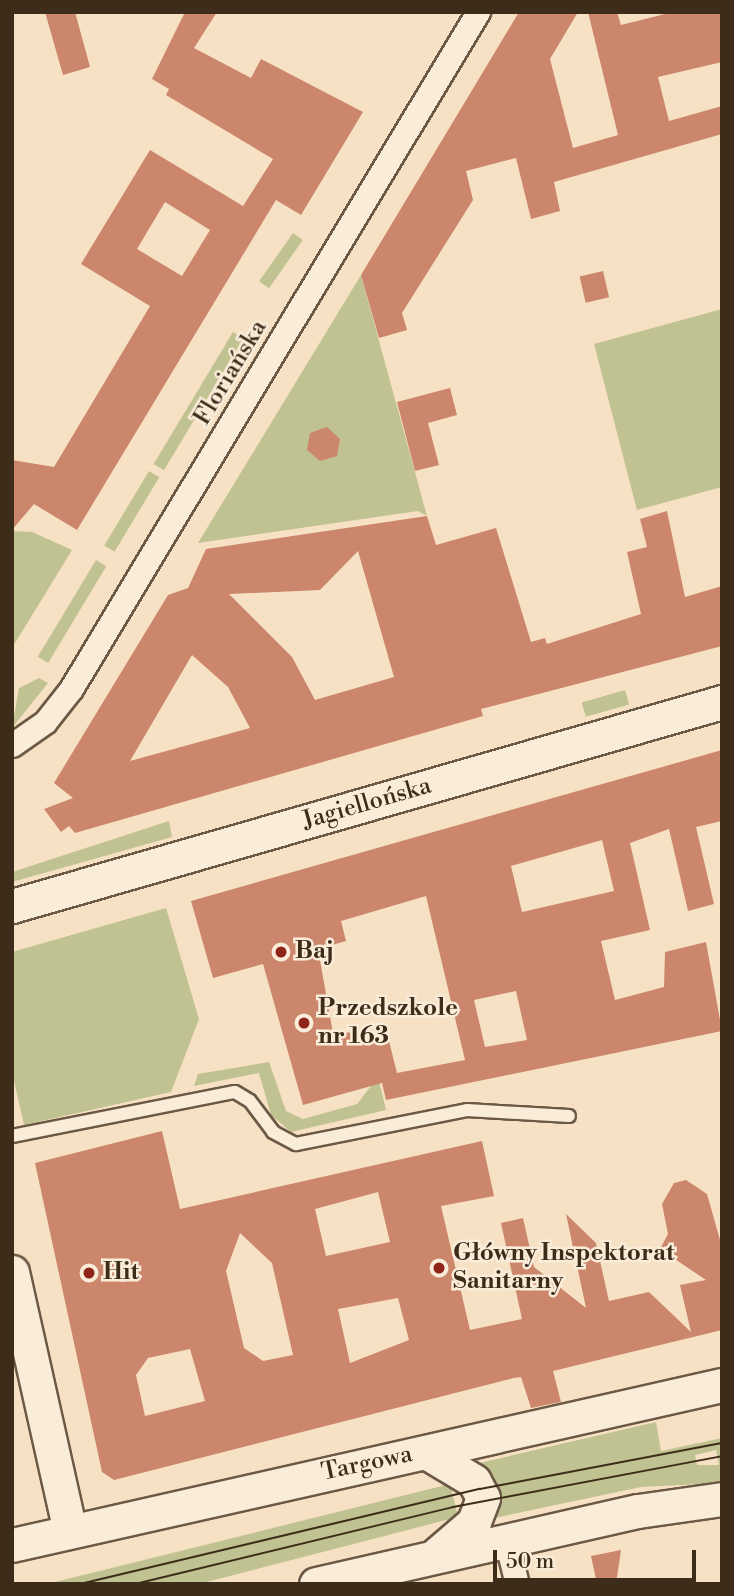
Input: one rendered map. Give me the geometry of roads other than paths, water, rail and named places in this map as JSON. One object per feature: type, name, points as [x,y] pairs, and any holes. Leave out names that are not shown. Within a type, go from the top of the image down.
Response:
[{"type":"main road","name":"Jagiellońska","points":[[12,906],[722,702]]},
{"type":"main road","points":[[12,1272],[69,1531]]},
{"type":"main road","name":"Targowa","points":[[12,1545],[722,1385]]},
{"type":"main road","points":[[426,1452],[474,1481],[483,1498],[474,1522],[434,1557]]},
{"type":"main road","points":[[316,1584],[506,1540],[722,1499]]},
{"type":"street","name":"Floriańska","points":[[12,745],[45,722],[71,689],[478,12]]},
{"type":"street","points":[[506,1540],[517,1584]]},
{"type":"lane","points":[[12,1136],[235,1092],[250,1101],[273,1132],[296,1144],[467,1110],[569,1116]]},
{"type":"tram line","points":[[80,1584],[480,1489],[722,1443]]},
{"type":"tram line","points":[[135,1584],[453,1507],[722,1456]]},
{"type":"place","name":"Baj","points":[[281,952]]},
{"type":"place","name":"Przedszkole nr 163","points":[[304,1023]]},
{"type":"place","name":"Główny Inspektorat Sanitarny","points":[[439,1268]]},
{"type":"place","name":"Hit","points":[[89,1273]]}]
